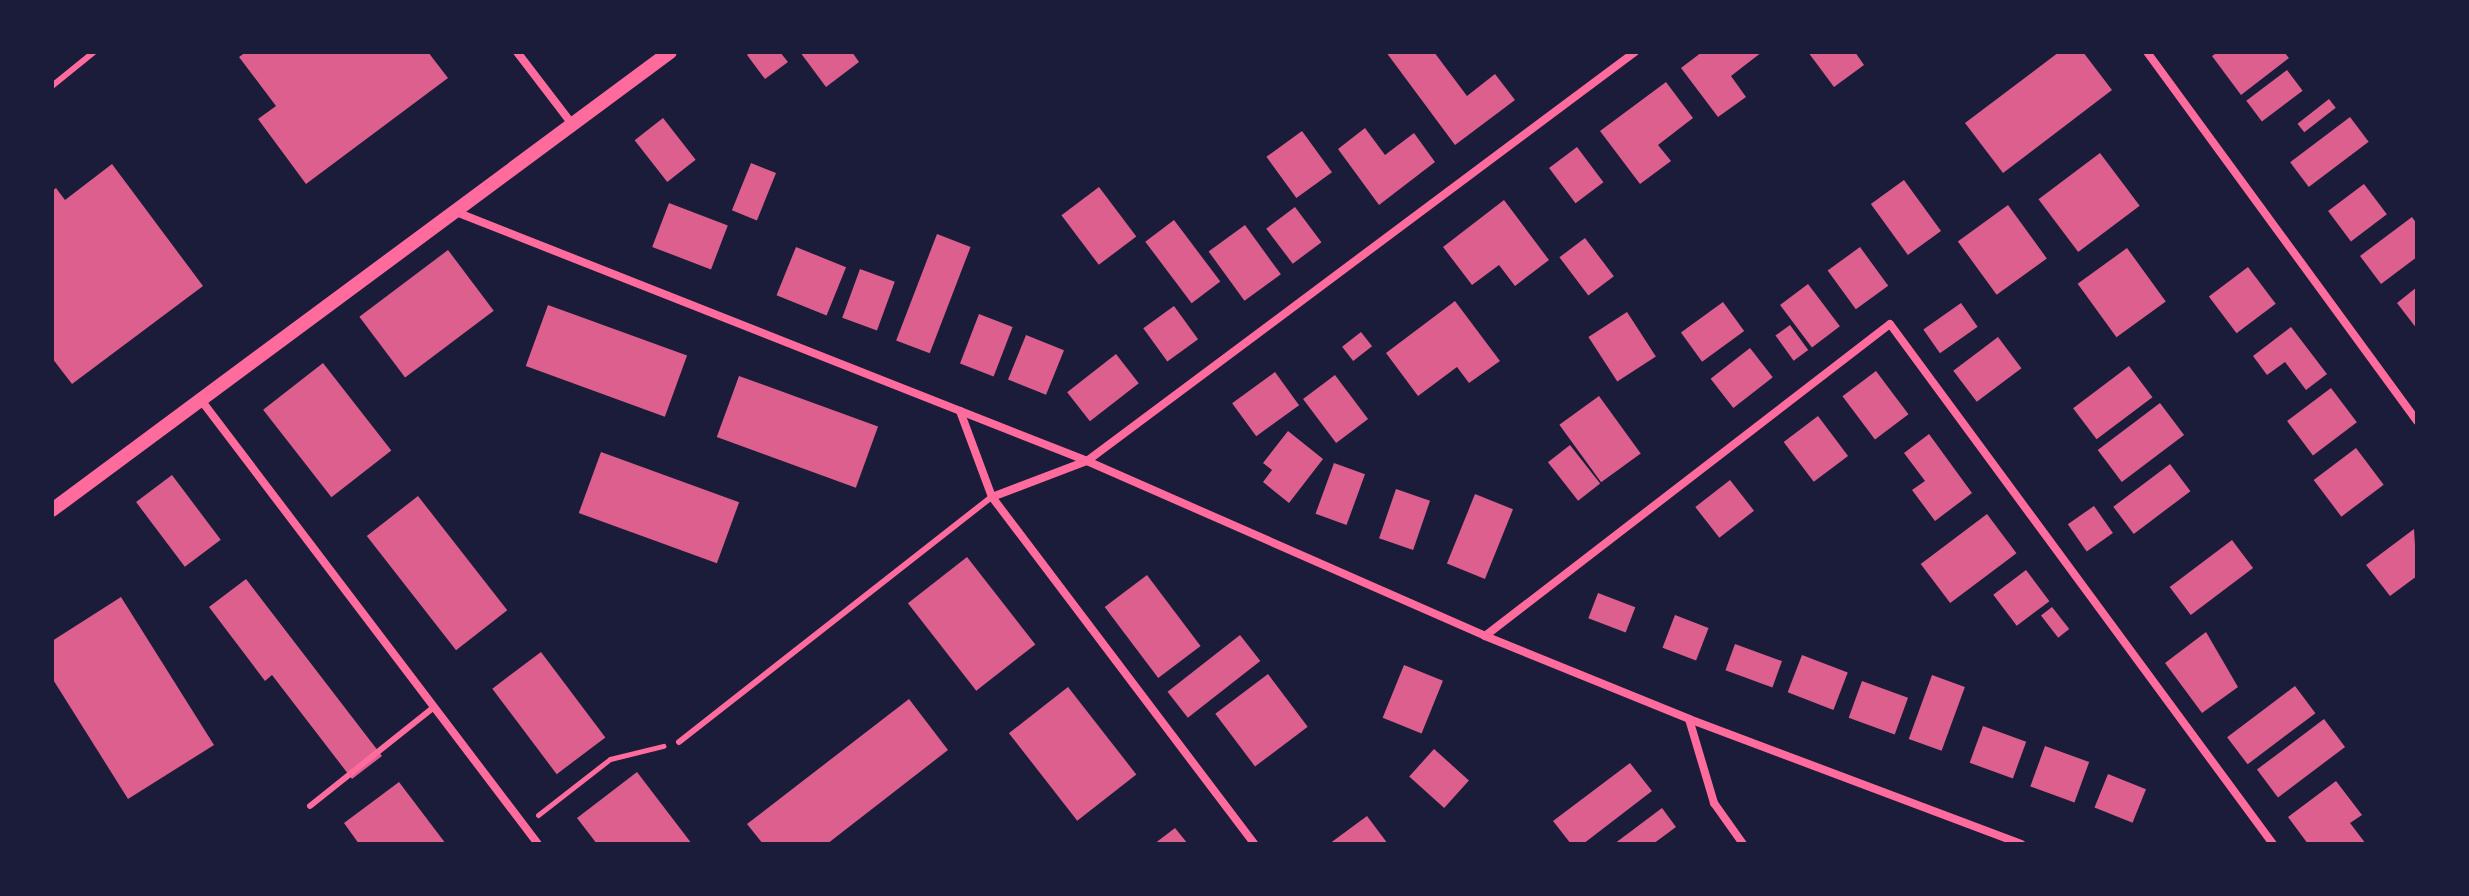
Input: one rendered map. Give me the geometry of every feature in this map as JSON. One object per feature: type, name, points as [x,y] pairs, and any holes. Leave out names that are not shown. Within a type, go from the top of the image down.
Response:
[{"type":"street","points":[[517,52],[572,124]]},
{"type":"street","points":[[52,510],[670,52]]},
{"type":"street","points":[[992,497],[1087,461],[1635,52]]},
{"type":"street","points":[[2147,52],[2417,421]]},
{"type":"street","points":[[456,212],[1087,461],[1485,636],[1689,719],[2021,844]]},
{"type":"street","points":[[1485,636],[1890,324],[2273,844]]},
{"type":"street","points":[[201,400],[538,844]]},
{"type":"street","points":[[960,411],[992,497],[1254,844]]},
{"type":"street","points":[[1689,719],[1714,803],[1743,844]]},
{"type":"lane","points":[[52,86],[94,52]]},
{"type":"lane","points":[[679,742],[992,497]]},
{"type":"lane","points":[[310,806],[434,707]]},
{"type":"path","points":[[523,826],[610,759],[679,742]]},
{"type":"building","points":[[246,52],[428,52],[448,78],[306,184],[258,119],[276,106],[239,57]]},
{"type":"building","points":[[751,52],[780,52],[788,62],[765,79],[747,55]]},
{"type":"building","points":[[800,52],[852,52],[859,62],[826,87]]},
{"type":"building","points":[[1386,52],[1434,52],[1467,96],[1495,74],[1515,100],[1455,145]]},
{"type":"building","points":[[1702,52],[1762,52],[1731,76],[1746,97],[1718,117],[1681,68]]},
{"type":"building","points":[[1808,52],[1855,52],[1864,65],[1834,87]]},
{"type":"building","points":[[2059,52],[2083,52],[2112,90],[2003,173],[1965,123]]},
{"type":"building","points":[[2218,52],[2284,52],[2289,58],[2241,95],[2212,56]]},
{"type":"building","points":[[2287,70],[2303,91],[2262,121],[2246,101]]},
{"type":"building","points":[[1666,82],[1693,118],[1658,145],[1671,161],[1640,184],[1600,131]]},
{"type":"building","points":[[2329,99],[2336,108],[2304,132],[2297,124]]},
{"type":"building","points":[[2350,117],[2369,142],[2309,187],[2290,162]]},
{"type":"building","points":[[663,118],[696,160],[667,182],[635,140]]},
{"type":"building","points":[[1365,128],[1385,155],[1414,133],[1435,162],[1379,205],[1338,149]]},
{"type":"building","points":[[1302,131],[1332,172],[1296,198],[1266,157]]},
{"type":"building","points":[[1577,147],[1603,182],[1576,203],[1549,168]]},
{"type":"building","points":[[2100,153],[2140,206],[2078,252],[2039,199]]},
{"type":"building","points":[[751,163],[776,173],[757,220],[732,210]]},
{"type":"building","points":[[112,164],[203,286],[72,384],[52,358],[52,191],[56,188],[65,200]]},
{"type":"building","points":[[1904,180],[1941,231],[1908,255],[1871,204]]},
{"type":"building","points":[[2364,184],[2387,214],[2351,241],[2328,211]]},
{"type":"building","points":[[1099,187],[1136,237],[1099,265],[1061,215]]},
{"type":"building","points":[[1504,200],[1549,260],[1515,286],[1499,265],[1472,285],[1443,247]]},
{"type":"building","points":[[669,203],[728,226],[711,269],[652,247]]},
{"type":"building","points":[[2008,205],[2047,258],[1997,295],[1958,241]]},
{"type":"building","points":[[1295,207],[1321,242],[1293,264],[1266,229]]},
{"type":"building","points":[[2412,217],[2417,224],[2417,257],[2381,284],[2360,256]]},
{"type":"building","points":[[1174,220],[1220,281],[1192,303],[1145,242]]},
{"type":"building","points":[[1245,225],[1281,274],[1244,301],[1209,251]]},
{"type":"building","points":[[937,234],[971,247],[930,353],[896,340]]},
{"type":"building","points":[[1585,238],[1614,276],[1588,296],[1559,257]]},
{"type":"building","points":[[796,247],[846,267],[827,315],[777,295]]},
{"type":"building","points":[[1860,247],[1888,286],[1856,309],[1828,271]]},
{"type":"building","points":[[2127,248],[2166,301],[2116,337],[2078,284]]},
{"type":"building","points":[[448,250],[494,311],[405,377],[359,317]]},
{"type":"building","points":[[2248,267],[2276,304],[2237,333],[2209,296]]},
{"type":"building","points":[[860,269],[895,282],[877,331],[842,318]]},
{"type":"building","points":[[1808,284],[1840,326],[1812,347],[1780,305]]},
{"type":"building","points":[[2417,287],[2417,329],[2397,303]]},
{"type":"building","points":[[1455,301],[1500,361],[1469,383],[1457,367],[1418,396],[1386,353]]},
{"type":"building","points":[[1723,302],[1744,331],[1702,362],[1681,333]]},
{"type":"building","points":[[1961,303],[1978,327],[1940,353],[1923,329]]},
{"type":"building","points":[[548,305],[687,356],[665,417],[526,366]]},
{"type":"building","points":[[1174,306],[1198,339],[1167,362],[1143,328]]},
{"type":"building","points":[[1627,312],[1656,356],[1617,382],[1588,337]]},
{"type":"building","points":[[979,314],[1013,327],[994,376],[960,363]]},
{"type":"building","points":[[1790,325],[1808,350],[1794,361],[1775,336]]},
{"type":"building","points":[[2291,327],[2327,374],[2306,390],[2285,362],[2267,375],[2253,356]]},
{"type":"building","points":[[1361,332],[1372,346],[1353,361],[1342,347]]},
{"type":"building","points":[[1026,335],[1064,350],[1046,395],[1008,380]]},
{"type":"building","points":[[1998,337],[2021,368],[1977,402],[1953,371]]},
{"type":"building","points":[[1750,348],[1773,377],[1733,408],[1711,379]]},
{"type":"building","points":[[1116,354],[1139,383],[1090,421],[1067,392]]},
{"type":"building","points":[[323,363],[391,450],[331,497],[263,410]]},
{"type":"building","points":[[2129,366],[2152,397],[2097,439],[2073,408]]},
{"type":"building","points":[[1876,371],[1908,414],[1875,439],[1842,396]]},
{"type":"building","points":[[1275,372],[1299,405],[1256,436],[1232,403]]},
{"type":"building","points":[[1335,375],[1368,419],[1336,443],[1303,399]]},
{"type":"building","points":[[739,376],[878,427],[856,488],[717,437]]},
{"type":"building","points":[[2331,388],[2357,422],[2313,455],[2287,421]]},
{"type":"building","points":[[1599,396],[1641,453],[1601,482],[1559,425]]},
{"type":"building","points":[[2160,403],[2184,435],[2122,482],[2098,450]]},
{"type":"building","points":[[1818,416],[1848,456],[1814,482],[1784,442]]},
{"type":"building","points":[[1288,431],[1323,459],[1289,503],[1263,482],[1272,470],[1263,463]]},
{"type":"building","points":[[1929,434],[1972,493],[1935,521],[1912,490],[1925,481],[1904,453]]},
{"type":"building","points":[[1570,445],[1600,484],[1578,501],[1548,462]]},
{"type":"building","points":[[2356,448],[2384,485],[2341,517],[2314,480]]},
{"type":"building","points":[[601,452],[739,502],[717,563],[579,513]]},
{"type":"building","points":[[1334,463],[1365,474],[1347,525],[1316,514]]},
{"type":"building","points":[[2170,464],[2190,491],[2134,534],[2113,507]]},
{"type":"building","points":[[172,475],[221,540],[185,567],[136,502]]},
{"type":"building","points":[[1730,480],[1754,511],[1719,538],[1695,507]]},
{"type":"building","points":[[1396,489],[1430,501],[1413,550],[1379,538]]},
{"type":"building","points":[[1475,494],[1513,509],[1485,579],[1447,564]]},
{"type":"building","points":[[418,496],[507,610],[456,650],[367,536]]},
{"type":"building","points":[[2094,506],[2113,533],[2087,551],[2068,524]]},
{"type":"building","points":[[1987,514],[2016,553],[1950,603],[1921,564]]},
{"type":"building","points":[[2414,529],[2417,576],[2390,596],[2366,565]]},
{"type":"building","points":[[2232,540],[2253,568],[2191,615],[2170,587]]},
{"type":"building","points":[[967,557],[1035,644],[976,691],[908,603]]},
{"type":"building","points":[[2026,570],[2049,601],[2017,626],[1993,595]]},
{"type":"building","points":[[1147,575],[1201,646],[1158,678],[1105,607]]},
{"type":"building","points":[[246,579],[382,756],[352,779],[272,675],[265,681],[209,607]]},
{"type":"building","points":[[1598,593],[1635,607],[1626,633],[1588,618]]},
{"type":"building","points":[[121,597],[214,745],[128,799],[52,678],[52,641]]},
{"type":"building","points":[[2052,607],[2069,629],[2058,638],[2041,616]]},
{"type":"building","points":[[1675,615],[1709,628],[1696,661],[1662,648]]},
{"type":"building","points":[[2206,632],[2238,687],[2202,713],[2165,663]]},
{"type":"building","points":[[1240,635],[1260,661],[1188,718],[1168,692]]},
{"type":"building","points":[[1735,644],[1782,661],[1772,687],[1725,670]]},
{"type":"building","points":[[541,652],[605,737],[557,774],[492,689]]},
{"type":"building","points":[[1802,655],[1848,673],[1833,710],[1788,692]]},
{"type":"building","points":[[1404,665],[1443,681],[1422,734],[1383,718]]},
{"type":"building","points":[[1268,674],[1308,727],[1255,766],[1215,714]]},
{"type":"building","points":[[1932,675],[1965,687],[1942,751],[1909,739]]},
{"type":"building","points":[[1862,681],[1908,698],[1895,734],[1849,718]]},
{"type":"building","points":[[2295,686],[2315,713],[2248,764],[2227,737]]},
{"type":"building","points":[[1068,687],[1136,774],[1077,821],[1009,733]]},
{"type":"building","points":[[909,699],[948,750],[827,844],[763,844],[747,824]]},
{"type":"building","points":[[2324,719],[2345,747],[2278,798],[2257,770]]},
{"type":"building","points":[[1983,726],[2026,742],[2013,778],[1970,763]]},
{"type":"building","points":[[2045,746],[2089,762],[2074,802],[2030,786]]},
{"type":"building","points":[[1434,749],[1469,780],[1444,808],[1409,776]]},
{"type":"building","points":[[1630,763],[1652,791],[1583,844],[1571,844],[1553,821]]},
{"type":"building","points":[[637,772],[692,844],[597,844],[577,818]]},
{"type":"building","points":[[2108,774],[2146,789],[2133,823],[2095,807]]},
{"type":"building","points":[[2336,781],[2362,815],[2350,823],[2366,844],[2308,844],[2288,817]]},
{"type":"building","points":[[399,782],[446,844],[359,844],[344,823]]},
{"type":"building","points":[[1662,808],[1676,827],[1653,844],[1614,844]]},
{"type":"building","points":[[1367,816],[1388,844],[1329,844]]},
{"type":"building","points":[[1175,828],[1188,844],[1154,844]]}]
